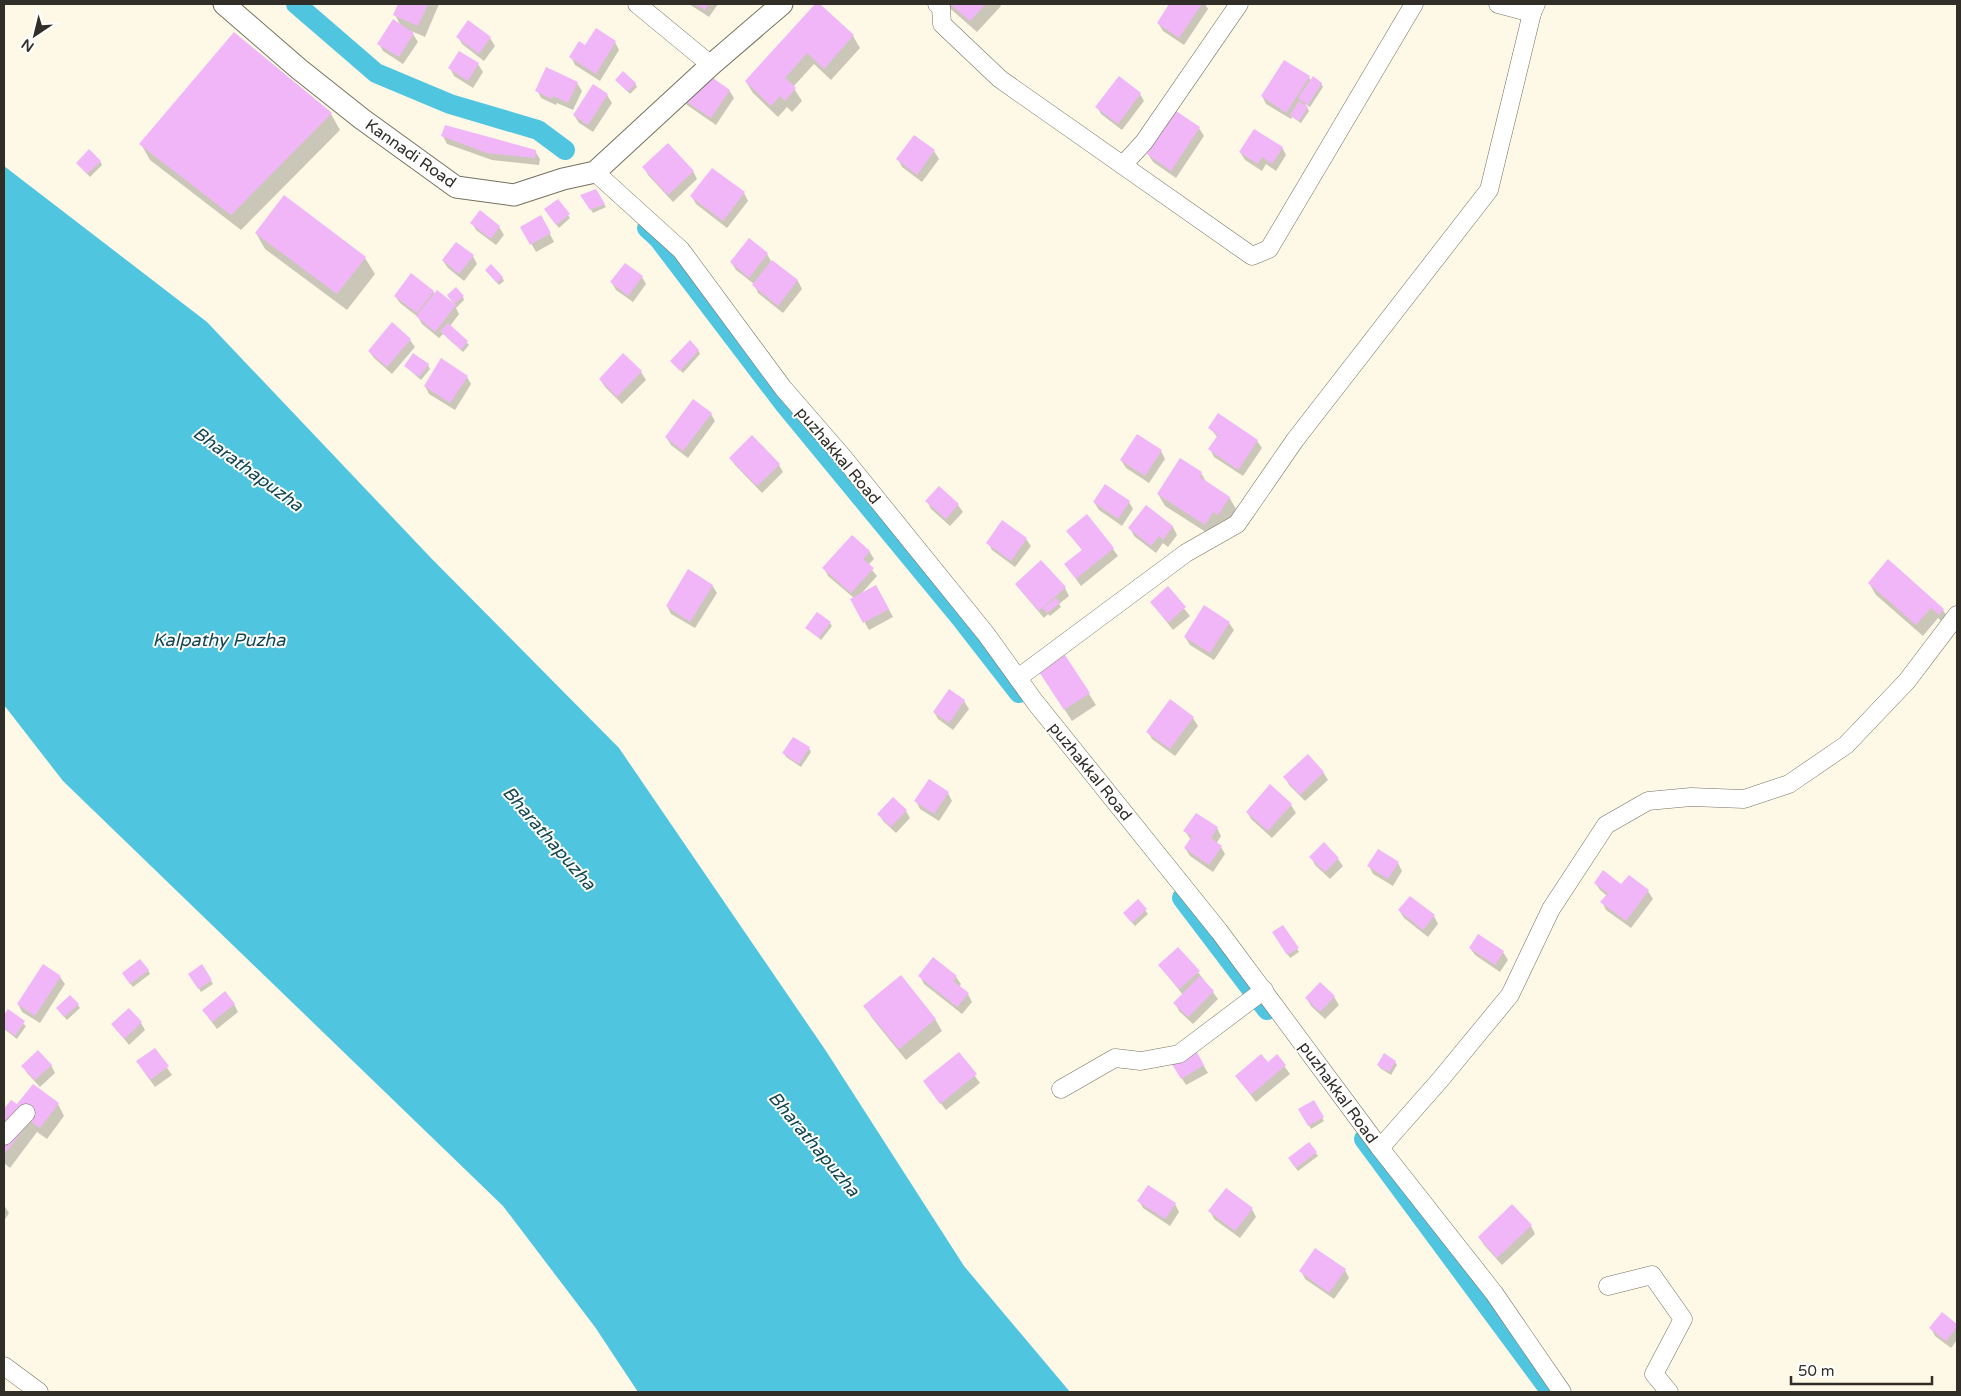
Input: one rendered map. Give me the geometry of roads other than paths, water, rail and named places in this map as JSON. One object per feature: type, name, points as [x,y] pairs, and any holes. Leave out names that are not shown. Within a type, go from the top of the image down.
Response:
[{"type":"street","name":"Kannadi Road","points":[[224,4],[299,69],[362,119],[456,187],[514,195],[563,179],[595,172]]},
{"type":"street","points":[[636,4],[711,65]]},
{"type":"street","points":[[595,172],[711,65],[782,4]]},
{"type":"street","points":[[937,4],[941,7],[942,24],[1000,79],[1252,256],[1269,249],[1414,4]]},
{"type":"street","points":[[1123,165],[1144,142],[1240,4]]},
{"type":"street","points":[[1018,678],[1186,553],[1236,524],[1295,440],[1489,190],[1534,8],[1498,4]]},
{"type":"street","name":"puzhakkal Road","points":[[595,172],[681,250],[783,388],[842,456],[986,634],[1035,702],[1219,931],[1380,1148],[1494,1293],[1562,1392]]},
{"type":"street","points":[[1380,1148],[1440,1080],[1510,995],[1551,909],[1606,825],[1648,801],[1691,797],[1744,799],[1789,784],[1846,746],[1907,681],[1957,616]]},
{"type":"street","points":[[1061,1090],[1115,1058],[1141,1061],[1179,1054],[1263,991]]},
{"type":"street","points":[[4,1136],[26,1113]]},
{"type":"street","points":[[1608,1286],[1652,1274],[1683,1319],[1654,1374],[1669,1392]]},
{"type":"street","points":[[4,1366],[39,1392]]},
{"type":"water","name":"Kalpathy Puzha","points":[[4,166],[207,322],[431,558],[619,748],[826,1051],[964,1266],[1070,1392],[638,1392],[595,1327],[503,1206],[63,781],[4,705]]},
{"type":"waterway","points":[[296,4],[376,73],[450,104],[538,130],[565,150]]},
{"type":"waterway","points":[[647,228],[658,238],[785,405],[963,621],[1019,693]]},
{"type":"waterway","points":[[1182,898],[1267,1010]]},
{"type":"waterway","points":[[1364,1139],[1551,1392]]},
{"type":"water label","name":"Bharathapuzha","points":[[248,469]]},
{"type":"water label","name":"Bharathapuzha","points":[[549,838]]},
{"type":"water label","name":"Bharathapuzha","points":[[814,1144]]}]
